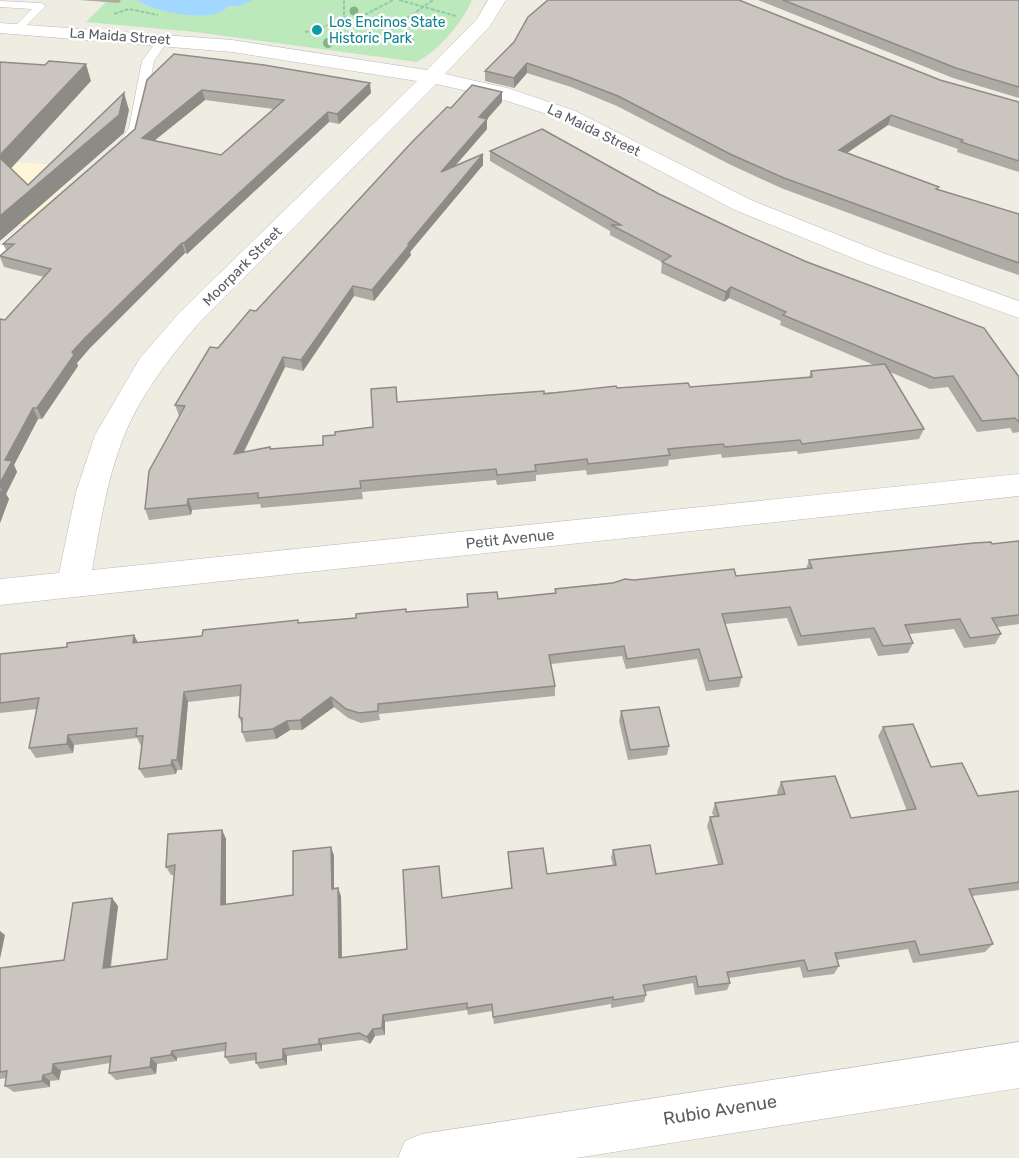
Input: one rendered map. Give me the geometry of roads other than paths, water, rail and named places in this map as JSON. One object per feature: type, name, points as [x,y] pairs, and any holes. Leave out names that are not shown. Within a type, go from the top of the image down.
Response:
[{"type":"street","name":"Moorpark Street","points":[[73,584],[91,492],[110,435],[150,364],[188,319],[432,77],[484,22],[497,0]]},
{"type":"street","name":"La Maida Street","points":[[9,29],[164,39],[300,56],[432,77],[500,92],[547,107],[753,209],[874,258],[1019,310]]},
{"type":"street","name":"Petit Avenue","points":[[0,592],[1019,485]]},
{"type":"street","name":"Rubio Avenue","points":[[422,1158],[1019,1065]]},
{"type":"lane","points":[[7,4],[41,6],[9,29]]},
{"type":"lane","points":[[117,151],[132,135],[148,61],[164,39]]},
{"type":"lane","points":[[0,251],[36,220]]},
{"type":"water","points":[[137,0],[253,0],[240,6],[228,6],[221,12],[211,15],[198,16],[157,9]]},
{"type":"place","name":"Los Encinos State Historic Park","points":[[317,30]]}]
